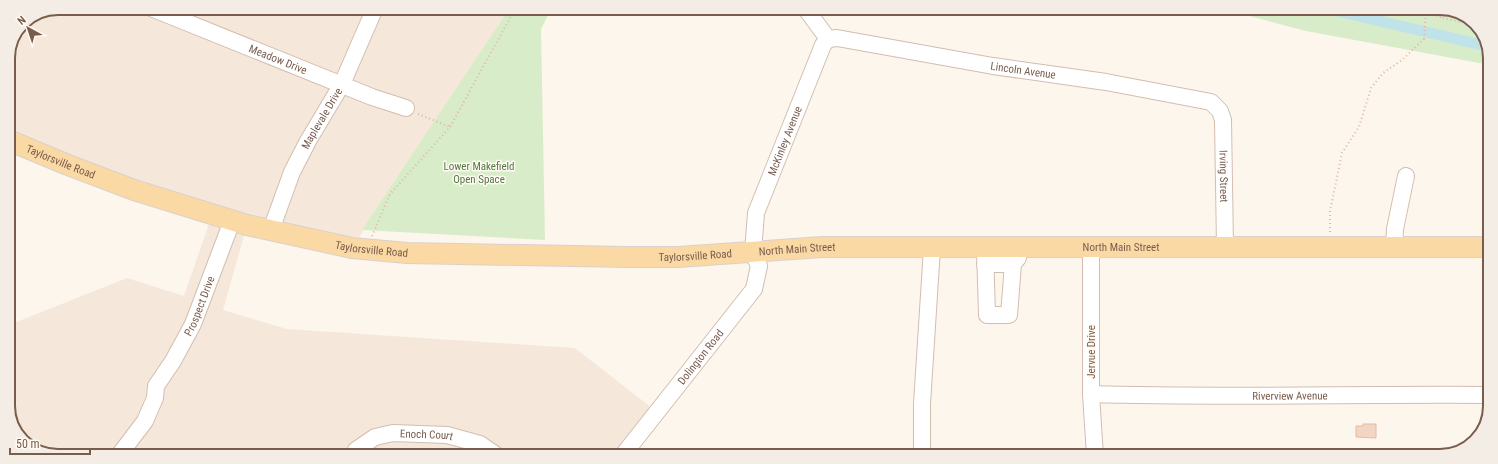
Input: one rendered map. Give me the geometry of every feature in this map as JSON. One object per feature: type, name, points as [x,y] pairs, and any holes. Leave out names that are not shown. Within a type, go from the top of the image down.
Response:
[{"type":"main road","name":"Taylorsville Road","points":[[15,143],[134,190],[232,221],[332,244],[366,250],[407,254],[588,257],[678,257],[753,252]]},
{"type":"main road","name":"North Main Street","points":[[753,252],[822,247],[932,248],[985,256],[1016,256],[1090,248],[1483,247]]},
{"type":"street","name":"Meadow Drive","points":[[169,15],[342,84],[372,98],[406,108]]},
{"type":"street","name":"Maplevale Drive","points":[[271,230],[285,189],[298,160],[342,84],[372,15]]},
{"type":"street","points":[[810,15],[826,36]]},
{"type":"street","name":"Lincoln Avenue","points":[[826,36],[993,66],[1106,82],[1202,99],[1217,106]]},
{"type":"street","name":"McKinley Avenue","points":[[753,252],[754,228],[760,199],[826,36]]},
{"type":"street","name":"Irving Street","points":[[1217,106],[1223,120],[1225,247]]},
{"type":"street","points":[[1394,247],[1395,228],[1406,176]]},
{"type":"street","name":"Prospect Drive","points":[[124,449],[145,421],[155,398],[156,386],[173,362],[192,324],[232,221]]},
{"type":"street","points":[[922,449],[922,404],[932,248]]},
{"type":"street","name":"Jervue Drive","points":[[1090,248],[1091,394],[1095,449]]},
{"type":"street","name":"Dolington Road","points":[[628,449],[754,289],[759,266],[753,252]]},
{"type":"street","points":[[985,256],[986,316],[1009,314],[1016,256]]},
{"type":"street","name":"Riverview Avenue","points":[[1091,394],[1191,397],[1282,394],[1483,394]]},
{"type":"street","name":"Enoch Court","points":[[357,449],[375,437],[393,433],[447,435],[480,444],[487,449]]},
{"type":"path","points":[[366,250],[390,194],[450,128],[512,15]]},
{"type":"path","points":[[1330,247],[1330,211],[1342,153],[1360,127],[1371,88],[1383,73],[1402,60],[1424,39],[1426,15]]},
{"type":"path","points":[[1431,15],[1463,22]]},
{"type":"path","points":[[1439,15],[1442,18]]},
{"type":"path","points":[[406,108],[450,128]]},
{"type":"shaded area","points":[[58,15],[505,15],[352,248],[247,225],[223,310],[287,329],[575,348],[657,412],[628,449],[53,449],[42,446],[30,438],[22,430],[18,422],[15,408],[15,323],[127,278],[184,296],[212,215],[15,143],[16,50],[22,34],[34,22],[42,18]]},
{"type":"green space","name":"Lower Makefield Open Space","points":[[505,15],[548,15],[541,29],[545,240],[362,230]]},
{"type":"green space","points":[[1246,15],[1451,16],[1466,24],[1477,37],[1482,50],[1483,64],[1306,31]]},
{"type":"building","points":[[1363,424],[1376,424],[1376,438],[1356,437],[1356,426],[1363,426]]},
{"type":"waterway","points":[[1354,15],[1481,45]]}]
